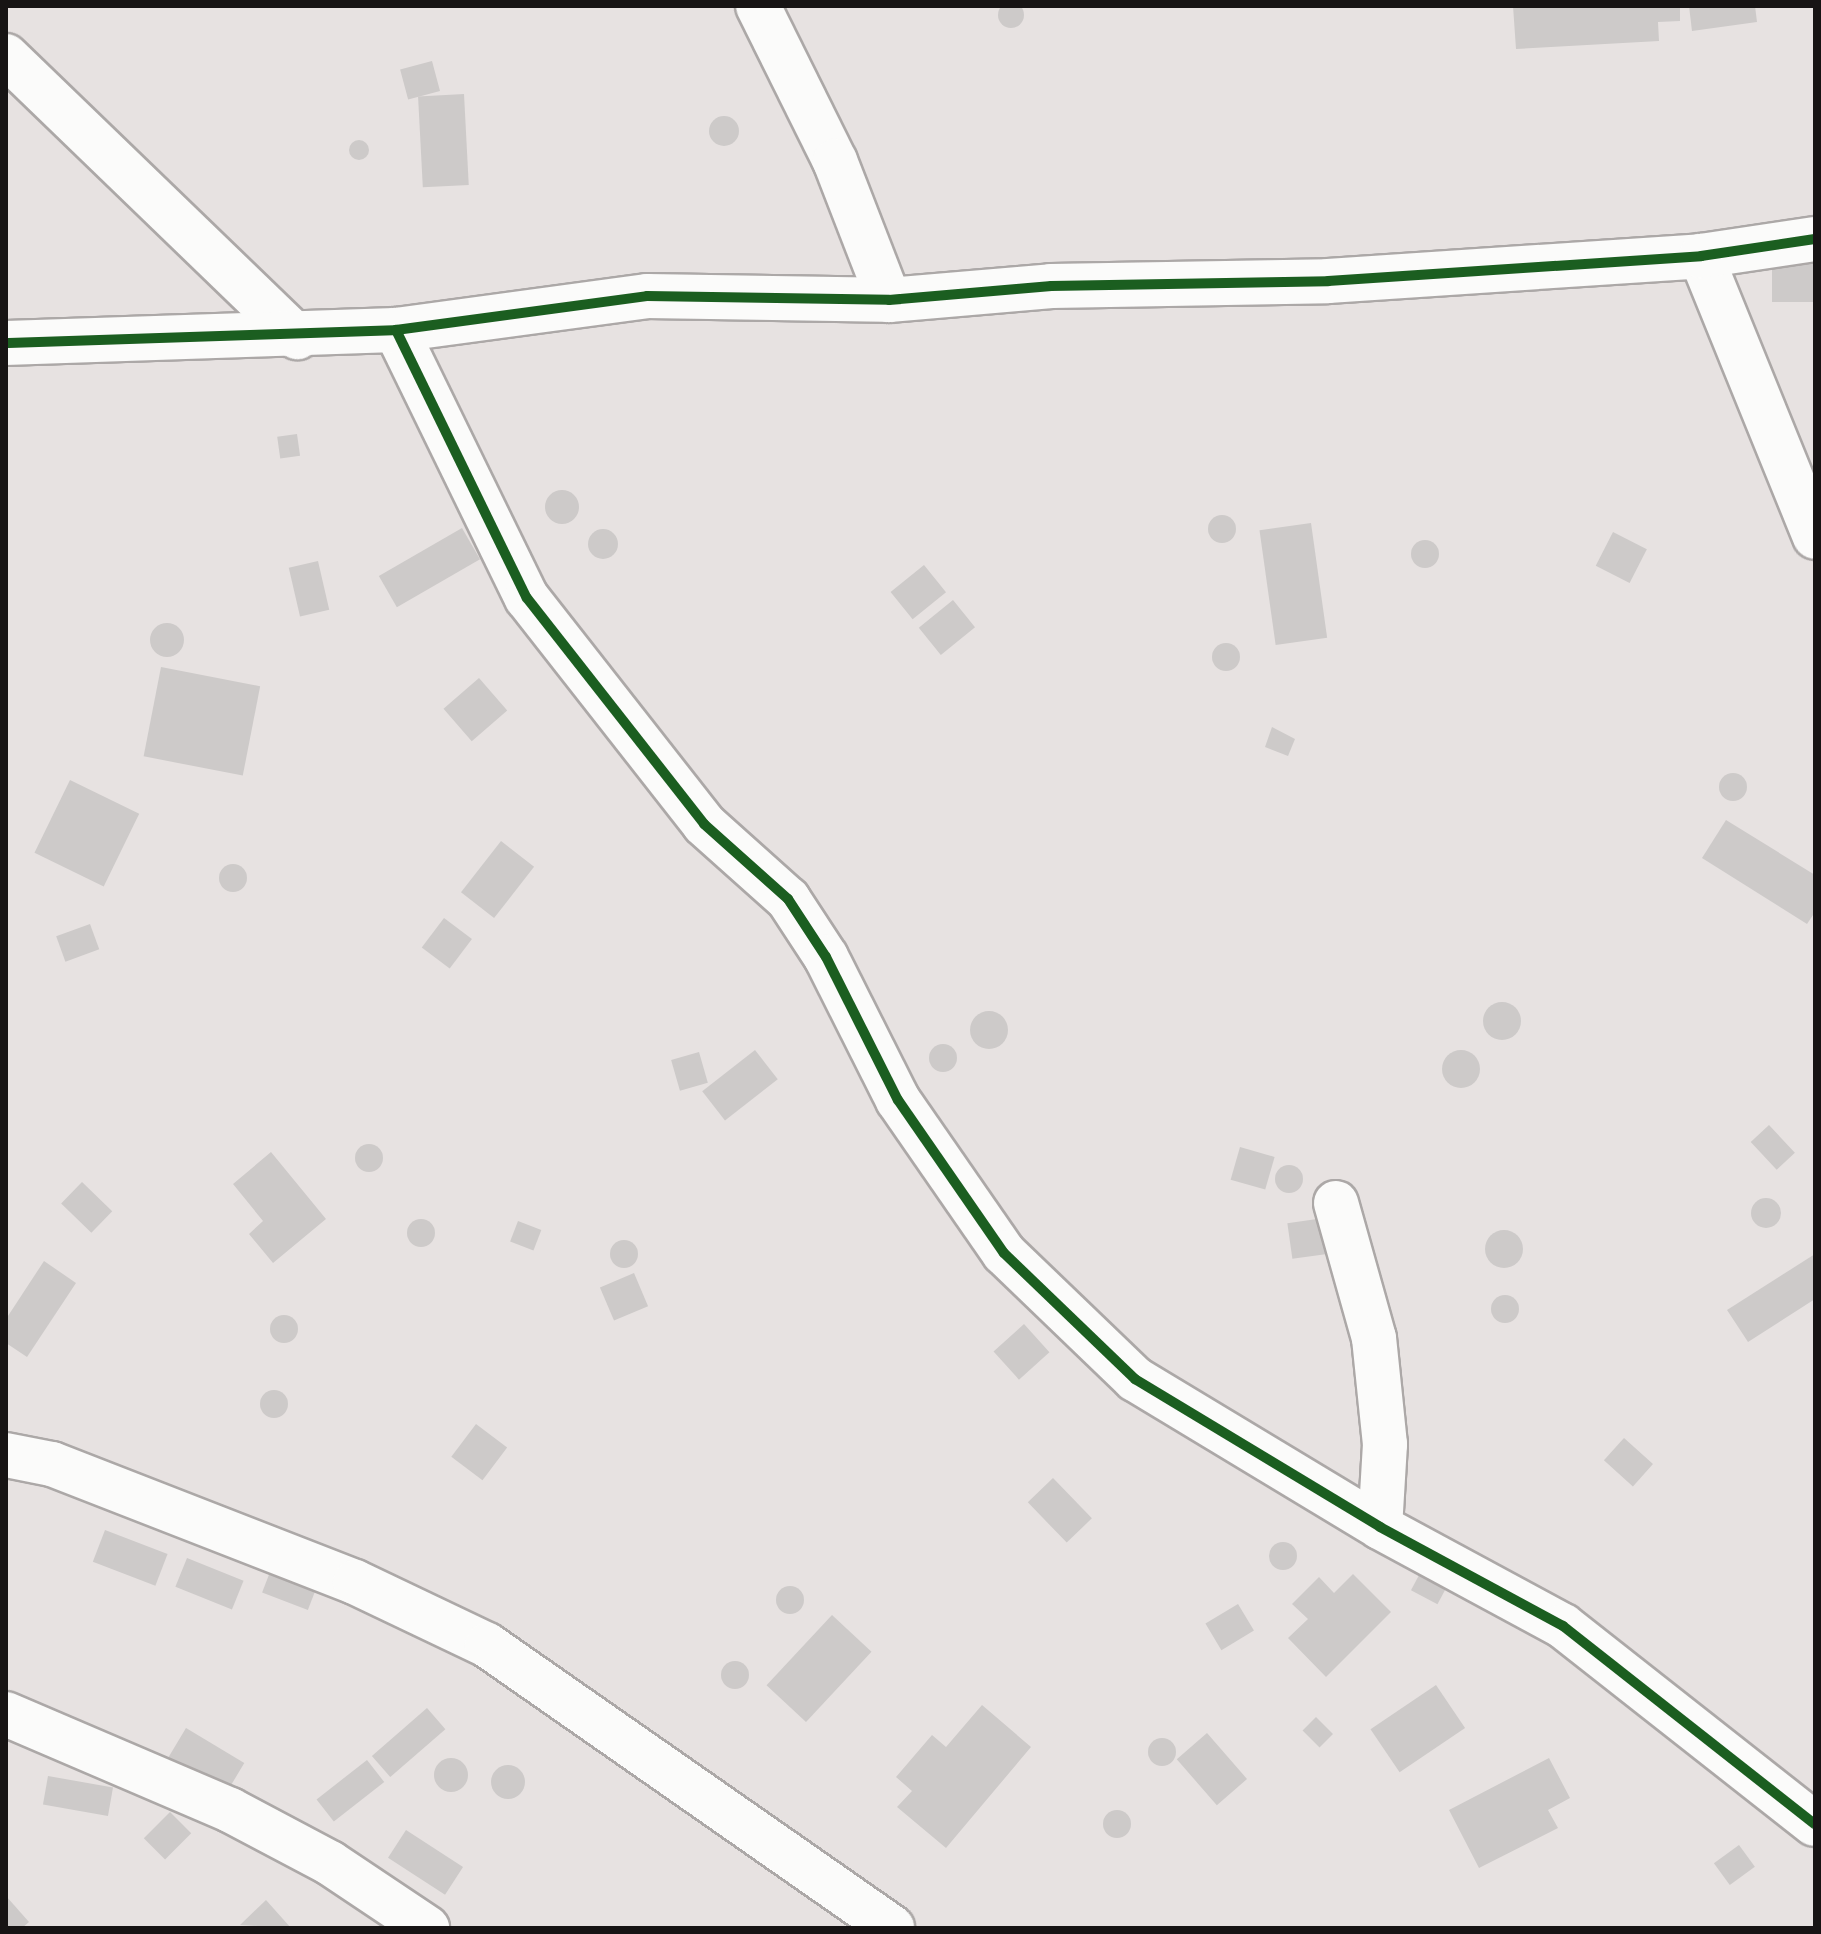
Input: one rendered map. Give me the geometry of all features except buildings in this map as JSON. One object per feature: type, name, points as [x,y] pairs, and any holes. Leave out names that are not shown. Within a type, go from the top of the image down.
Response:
[{"type":"street","points":[[758,6],[835,161],[889,300]]},
{"type":"street","points":[[6,56],[297,337]]},
{"type":"street","points":[[6,343],[297,337],[396,330],[647,296],[889,300],[1051,286],[1328,281],[1701,256],[1815,239]]},
{"type":"street","points":[[1701,256],[1815,537]]},
{"type":"street","points":[[396,330],[527,598],[684,801],[788,899],[826,957],[898,1100],[1004,1253],[1135,1379],[1380,1527],[1563,1626],[1815,1824]]},
{"type":"street","points":[[1336,1203],[1374,1338],[1385,1444],[1380,1527]]},
{"type":"street","points":[[6,1455],[52,1464],[326,1571],[487,1645],[892,1928]]},
{"type":"street","points":[[6,1714],[230,1810],[330,1863],[427,1928]]},
{"type":"cycle path","points":[[6,343],[396,330],[647,296],[889,300],[1051,286],[1328,281],[1701,256],[1815,239]]},
{"type":"cycle path","points":[[396,330],[527,598],[704,824],[788,899],[826,957],[898,1100],[1004,1253],[1135,1379],[1380,1527],[1563,1626],[1815,1824]]}]
